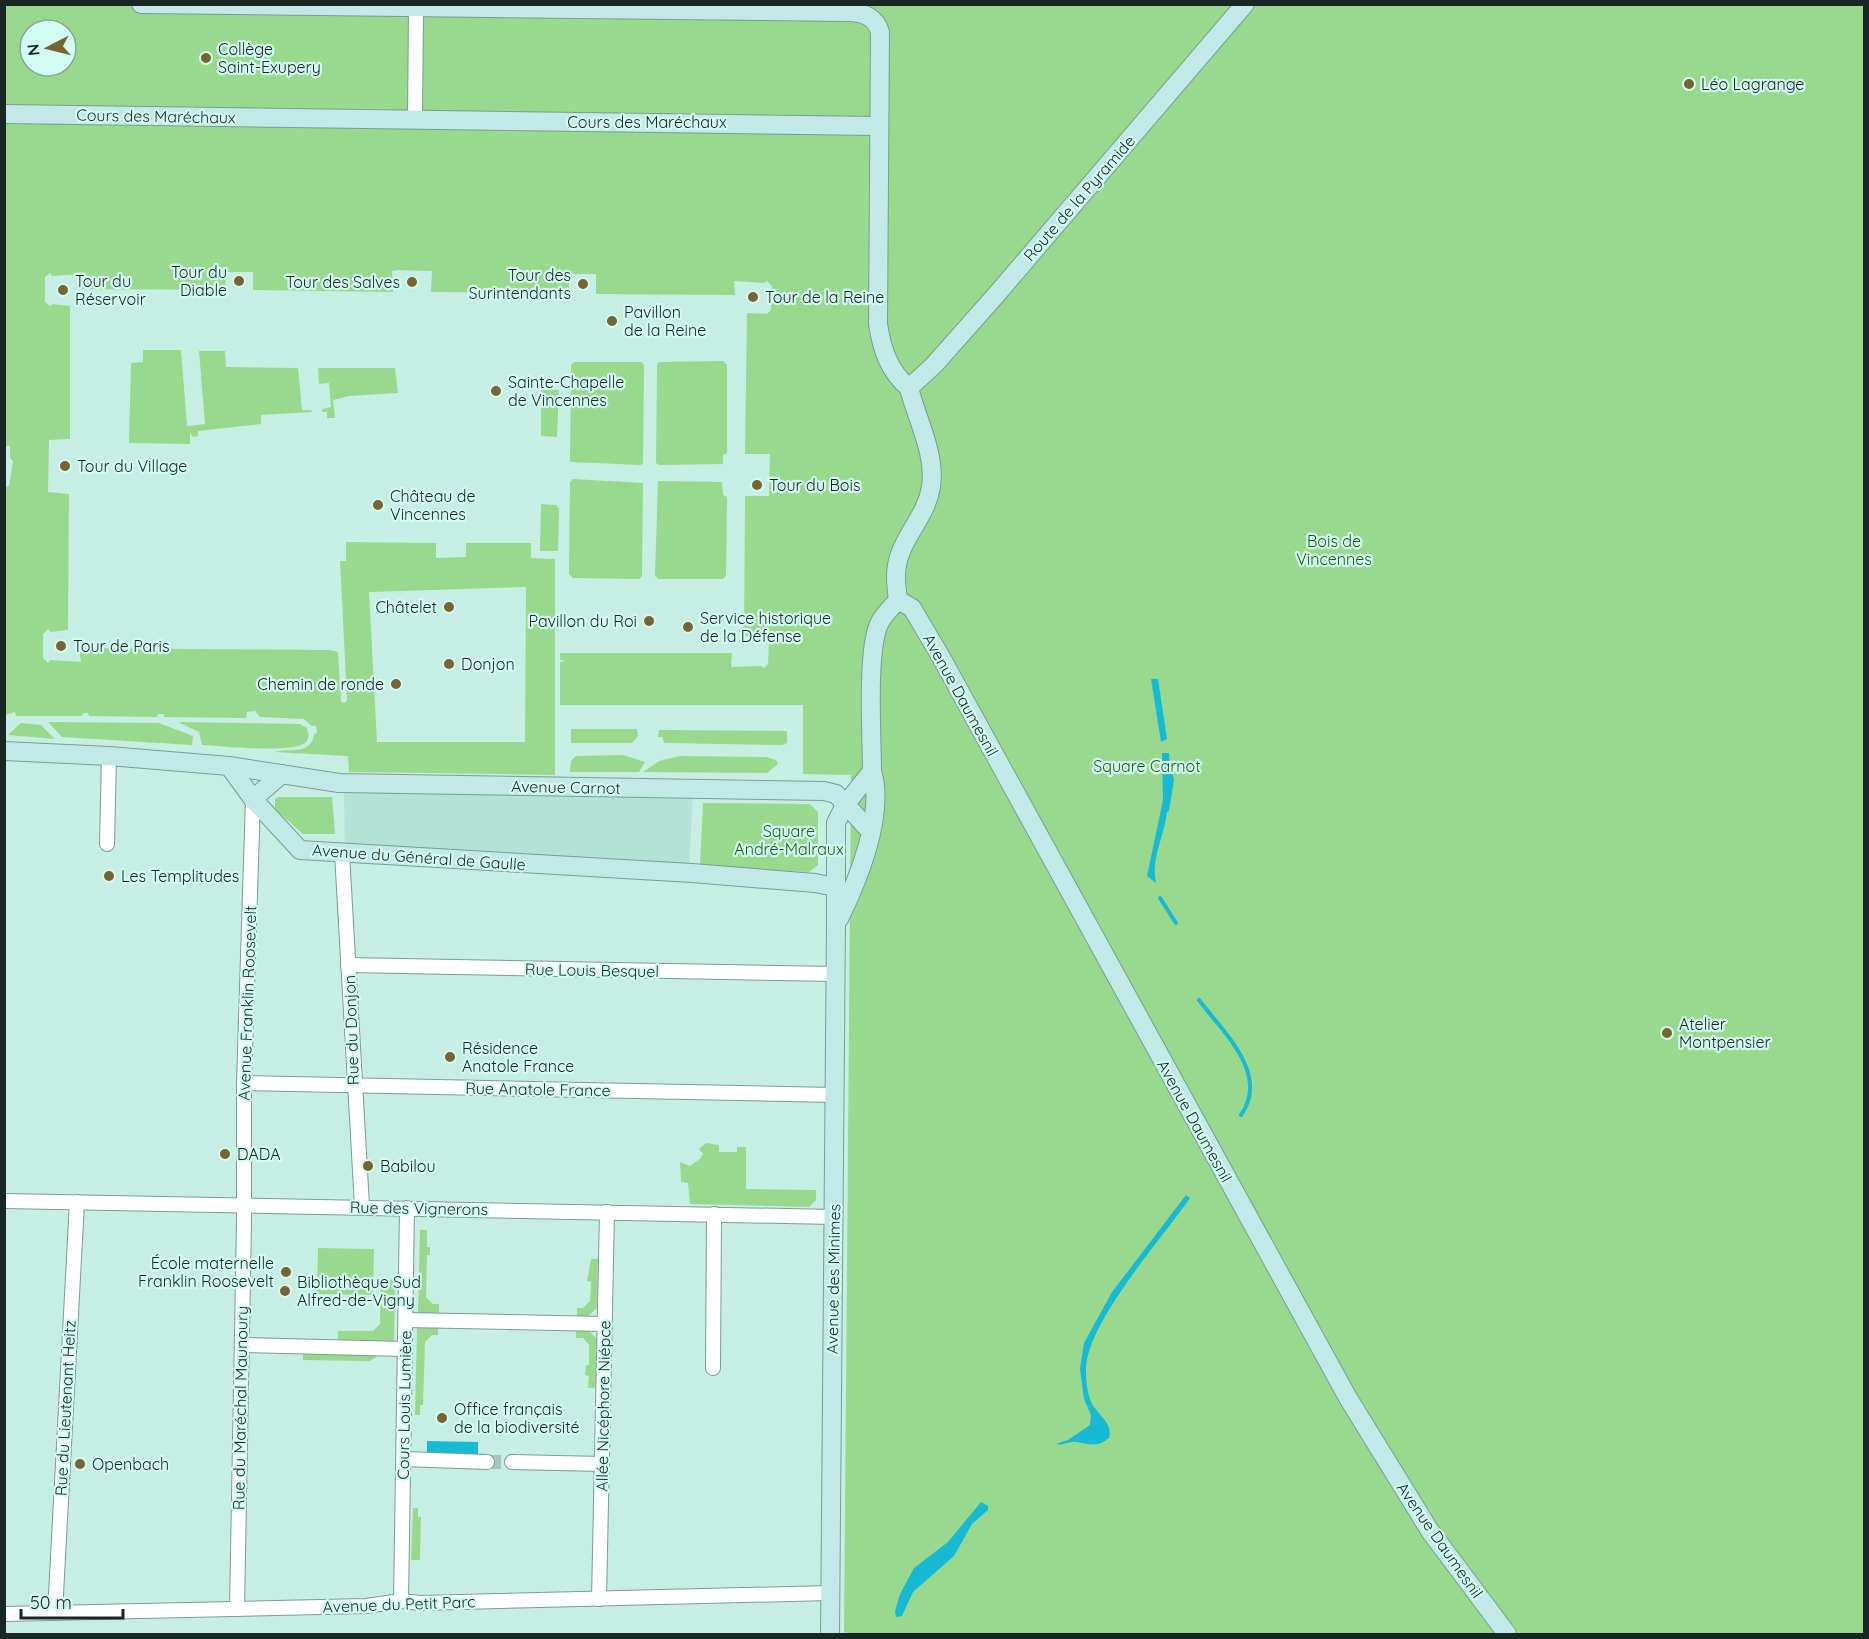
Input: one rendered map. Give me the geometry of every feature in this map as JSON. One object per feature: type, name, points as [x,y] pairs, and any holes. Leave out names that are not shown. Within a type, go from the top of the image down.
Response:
[{"type":"street","points":[[141,4],[855,12],[874,19],[880,32],[878,324],[882,349],[889,364],[896,377],[909,388],[929,452],[932,476],[925,508],[899,556],[896,578],[898,600]]},
{"type":"street","name":"Route de la Pyramide","points":[[909,388],[934,366],[1245,4]]},
{"type":"street","points":[[415,120],[416,8]]},
{"type":"street","name":"Cours des Maréchaux","points":[[4,114],[879,126]]},
{"type":"street","name":"Avenue des Minimes","points":[[836,923],[846,903],[871,832],[876,792],[872,771],[873,650],[880,621],[898,600]]},
{"type":"street","name":"Avenue Daumesnil","points":[[898,600],[912,608],[941,657],[1348,1398],[1430,1532],[1507,1635]]},
{"type":"street","points":[[4,751],[109,756],[229,766]]},
{"type":"street","points":[[107,844],[109,756]]},
{"type":"street","name":"Avenue Carnot","points":[[229,766],[339,783],[824,791],[836,795],[871,832]]},
{"type":"street","name":"Avenue du Général de Gaulle","points":[[229,766],[253,799],[300,850],[692,873],[815,883],[835,887]]},
{"type":"street","name":"Avenue des Minimes","points":[[830,1635],[836,823],[845,805],[872,771]]},
{"type":"street","points":[[253,799],[282,774]]},
{"type":"street","name":"Avenue Franklin Roosevelt","points":[[244,1207],[244,1083],[253,799]]},
{"type":"street","name":"Rue du Donjon","points":[[342,853],[353,1086],[362,1206]]},
{"type":"street","name":"Rue Louis Besquel","points":[[348,965],[836,974]]},
{"type":"street","name":"Rue Anatole France","points":[[244,1083],[833,1095]]},
{"type":"street","name":"Rue des Vignerons","points":[[4,1202],[244,1207],[362,1206],[834,1217]]},
{"type":"street","name":"Rue du Lieutenant Heitz","points":[[55,1613],[77,1202]]},
{"type":"street","name":"Rue du Maréchal Maunoury","points":[[237,1608],[244,1207]]},
{"type":"street","name":"Cours Louis Lumière","points":[[401,1601],[407,1208]]},
{"type":"street","name":"Allée Nicéphore Niépce","points":[[599,1599],[607,1212]]},
{"type":"street","points":[[713,1368],[714,1215]]},
{"type":"street","points":[[406,1320],[604,1324]]},
{"type":"street","points":[[242,1345],[405,1349]]},
{"type":"street","points":[[404,1459],[487,1462]]},
{"type":"street","points":[[512,1462],[602,1464]]},
{"type":"street","name":"Avenue du Petit Parc","points":[[4,1614],[366,1606],[401,1601],[420,1603],[671,1599],[698,1595],[830,1593]]},
{"type":"shaded area","points":[[458,792],[693,796],[689,867],[345,849],[344,793]]},
{"type":"green space","name":"Bois de Vincennes","points":[[5,5],[1864,5],[1864,1634],[844,1634],[851,775],[803,774],[803,705],[560,705],[560,662],[565,661],[560,660],[560,653],[732,653],[731,667],[761,666],[764,668],[768,664],[769,640],[764,636],[744,636],[745,496],[769,496],[770,454],[745,454],[747,313],[767,314],[771,310],[772,286],[767,281],[764,283],[734,281],[735,295],[596,294],[596,274],[569,274],[569,293],[431,292],[432,271],[397,270],[392,271],[393,292],[253,290],[253,272],[226,272],[225,290],[81,289],[83,274],[52,276],[50,273],[45,277],[45,302],[50,306],[52,304],[70,306],[70,439],[49,440],[48,492],[69,494],[68,630],[51,632],[48,629],[43,634],[43,658],[48,663],[50,660],[81,662],[79,648],[330,650],[338,652],[341,702],[345,703],[347,700],[340,561],[346,561],[346,542],[436,543],[436,558],[466,557],[466,543],[531,543],[531,558],[555,559],[555,775],[349,772],[348,756],[275,752],[298,750],[308,746],[314,734],[317,733],[316,726],[312,726],[304,719],[260,717],[255,711],[247,712],[246,718],[164,717],[164,714],[158,714],[157,717],[89,716],[88,713],[83,713],[82,716],[16,716],[15,712],[5,715],[4,487],[9,486],[13,461],[10,458],[10,446],[5,446]],"holes":[[[526,587],[525,742],[377,742],[369,592]]]},
{"type":"green space","points":[[143,350],[181,350],[187,426],[205,424],[199,351],[225,351],[226,367],[298,368],[302,410],[312,412],[261,415],[261,424],[198,431],[198,436],[193,437],[190,432],[190,444],[129,443],[131,363],[143,362]]},
{"type":"green space","points":[[723,361],[727,365],[727,453],[723,455],[723,464],[659,465],[656,463],[657,364],[660,362]]},
{"type":"green space","points":[[574,362],[642,362],[644,366],[643,463],[641,465],[570,462],[571,365]]},
{"type":"green space","points":[[318,368],[395,368],[398,393],[349,396],[333,400],[335,418],[327,418],[327,412],[322,412],[322,409],[331,407],[329,383],[319,384]]},
{"type":"green space","points":[[541,390],[559,390],[557,437],[541,436]]},
{"type":"green space","points":[[573,479],[643,483],[642,576],[639,579],[573,578],[569,574],[570,482]]},
{"type":"green space","points":[[658,481],[722,482],[723,495],[727,497],[726,576],[723,579],[658,579],[655,575]]},
{"type":"green space","points":[[541,504],[556,505],[559,509],[558,551],[540,551]]},
{"type":"green space","points":[[48,722],[159,723],[193,736],[192,745],[62,737]]},
{"type":"green space","points":[[178,722],[300,724],[307,728],[308,737],[306,742],[299,746],[288,748],[202,745],[199,732]]},
{"type":"green space","points":[[21,723],[41,725],[55,739],[8,735]]},
{"type":"green space","points":[[571,729],[637,729],[638,736],[632,743],[571,743]]},
{"type":"green space","points":[[659,730],[787,731],[787,743],[782,745],[664,743],[662,737],[658,737]]},
{"type":"green space","points":[[623,755],[645,762],[639,772],[570,772],[571,761],[576,756]]},
{"type":"green space","points":[[680,756],[766,757],[776,760],[778,764],[767,773],[643,772],[659,761]]},
{"type":"green space","points":[[279,797],[332,797],[335,834],[303,834],[275,809],[275,799]]},
{"type":"green space","name":"Square André-Malraux","points":[[703,803],[810,804],[818,812],[818,865],[809,872],[700,866]]},
{"type":"green space","points":[[706,1143],[719,1145],[719,1152],[737,1152],[737,1147],[746,1147],[746,1189],[816,1190],[816,1200],[809,1207],[690,1204],[688,1183],[681,1182],[680,1162],[690,1166],[700,1159],[703,1154],[699,1149]]},
{"type":"green space","points":[[420,1230],[427,1230],[427,1247],[430,1247],[430,1255],[427,1255],[426,1297],[433,1304],[439,1304],[439,1314],[418,1313]]},
{"type":"green space","points":[[318,1248],[374,1249],[373,1295],[317,1294]]},
{"type":"green space","points":[[591,1259],[598,1259],[597,1308],[587,1317],[577,1317],[577,1308],[583,1308],[590,1301],[591,1282],[587,1281]]},
{"type":"green space","points":[[381,1279],[395,1280],[394,1342],[338,1340],[338,1331],[373,1331],[380,1324]]},
{"type":"green space","points":[[417,1326],[438,1327],[438,1335],[432,1335],[425,1342],[423,1405],[420,1405],[420,1415],[415,1415]]},
{"type":"green space","points":[[576,1329],[588,1330],[597,1339],[595,1388],[588,1388],[589,1376],[585,1375],[586,1365],[589,1365],[589,1345],[583,1338],[576,1338]]},
{"type":"green space","points":[[303,1354],[377,1356],[370,1361],[303,1360]]},
{"type":"green space","points":[[413,1508],[418,1508],[418,1517],[421,1517],[420,1560],[411,1560]]},
{"type":"water","points":[[1151,679],[1158,679],[1167,739],[1161,742]]},
{"type":"water","points":[[1162,753],[1169,753],[1170,786],[1166,819],[1156,859],[1156,883],[1147,876],[1163,800]]},
{"type":"water","points":[[1186,1195],[1190,1198],[1111,1306],[1089,1352],[1086,1371],[1088,1393],[1092,1404],[1109,1427],[1109,1438],[1097,1444],[1073,1442],[1056,1444],[1068,1440],[1090,1425],[1091,1415],[1084,1399],[1080,1369],[1084,1343],[1112,1292]]},
{"type":"water","points":[[427,1441],[478,1442],[478,1455],[427,1454]]},
{"type":"water","points":[[981,1502],[988,1506],[988,1510],[972,1524],[954,1556],[913,1592],[902,1616],[896,1617],[895,1611],[900,1594],[914,1568],[948,1542]]},
{"type":"waterway","points":[[1167,810],[1172,780],[1169,767]]},
{"type":"waterway","points":[[1160,898],[1176,923]]},
{"type":"waterway","points":[[1199,1000],[1240,1054],[1247,1069],[1250,1084],[1249,1100],[1241,1115]]},
{"type":"tunnel","points":[[487,1462],[512,1462]]},
{"type":"place","name":"Collège Saint-Exupery","points":[[206,58]]},
{"type":"place","name":"Léo Lagrange","points":[[1689,84]]},
{"type":"place","name":"Tour du Diable","points":[[239,281]]},
{"type":"place","name":"Tour des Salves","points":[[412,282]]},
{"type":"place","name":"Tour des Surintendants","points":[[583,284]]},
{"type":"place","name":"Tour du Réservoir","points":[[63,290]]},
{"type":"place","name":"Tour de la Reine","points":[[753,297]]},
{"type":"place","name":"Pavillon de la Reine","points":[[612,321]]},
{"type":"place","name":"Sainte-Chapelle de Vincennes","points":[[496,391]]},
{"type":"place","name":"Tour du Village","points":[[65,466]]},
{"type":"place","name":"Tour du Bois","points":[[757,485]]},
{"type":"place","name":"Château de Vincennes","points":[[378,505]]},
{"type":"place","name":"Châtelet","points":[[449,607]]},
{"type":"place","name":"Pavillon du Roi","points":[[649,621]]},
{"type":"place","name":"Service historique de la Défense","points":[[688,627]]},
{"type":"place","name":"Tour de Paris","points":[[61,646]]},
{"type":"place","name":"Donjon","points":[[449,664]]},
{"type":"place","name":"Chemin de ronde","points":[[396,684]]},
{"type":"place","name":"Les Templitudes","points":[[109,876]]},
{"type":"place","name":"Atelier Montpensier","points":[[1667,1033]]},
{"type":"place","name":"Résidence Anatole France","points":[[450,1057]]},
{"type":"place","name":"DADA","points":[[225,1154]]},
{"type":"place","name":"Babilou","points":[[368,1166]]},
{"type":"place","name":"École maternelle Franklin Roosevelt","points":[[286,1272]]},
{"type":"place","name":"Bibliothèque Sud Alfred-de-Vigny","points":[[285,1291]]},
{"type":"place","name":"Office français de la biodiversité","points":[[442,1418]]},
{"type":"place","name":"Openbach","points":[[80,1464]]},
{"type":"park label","name":"Square Carnot","points":[[1147,766]]}]
